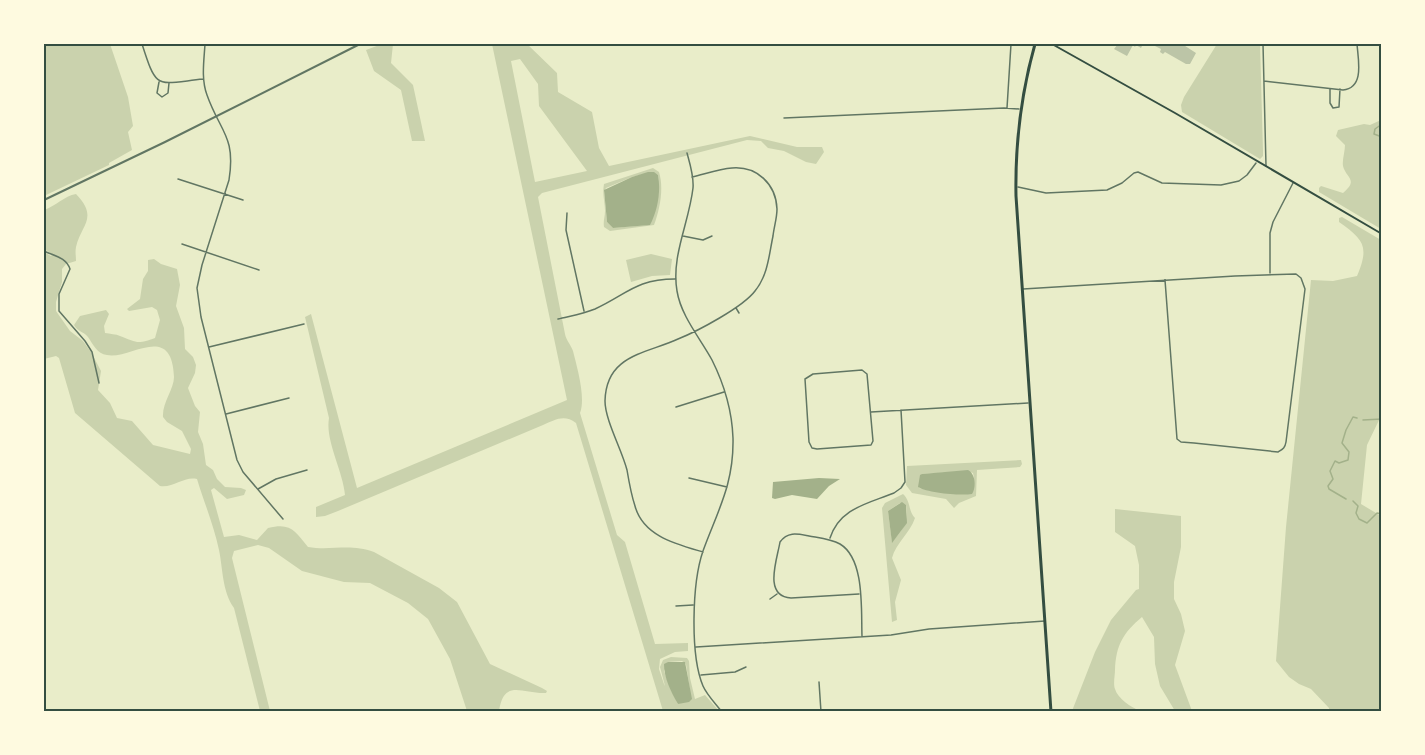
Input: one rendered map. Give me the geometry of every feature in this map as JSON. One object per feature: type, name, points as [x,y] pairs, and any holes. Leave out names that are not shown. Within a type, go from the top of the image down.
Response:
[{"type":"highway","points":[[1035,44],[1020,110],[1016,187],[1051,711]]},
{"type":"main road","points":[[1055,44],[1382,234]]},
{"type":"street","points":[[142,44],[151,72],[159,81],[203,79]]},
{"type":"street","points":[[205,44],[203,79],[206,94],[231,147],[231,164],[225,195],[197,288],[199,312],[237,460],[243,472],[283,519]]},
{"type":"street","points":[[44,200],[360,44]]},
{"type":"street","points":[[1007,108],[1011,44]]},
{"type":"street","points":[[1263,44],[1266,167]]},
{"type":"street","points":[[1264,81],[1340,89],[1351,88],[1357,82],[1357,44]]},
{"type":"street","points":[[159,81],[157,93],[162,96],[168,93],[169,82]]},
{"type":"street","points":[[1330,88],[1330,103],[1333,108],[1340,104],[1340,89]]},
{"type":"street","points":[[784,118],[1007,108],[1020,110]]},
{"type":"street","points":[[687,153],[693,177],[692,195],[675,279],[680,303],[712,359],[725,392],[731,417],[733,441],[728,488],[703,552],[696,578],[694,606],[700,675],[706,692],[722,711]]},
{"type":"street","points":[[1016,187],[1046,193],[1107,190],[1138,172],[1162,183],[1231,184],[1247,176],[1257,162]]},
{"type":"street","points":[[693,177],[732,168],[747,169],[762,176],[774,194],[776,214],[764,276],[753,294],[735,307],[695,331],[624,361],[610,376],[606,389],[606,407],[625,462],[638,514],[643,523],[656,534],[703,552]]},
{"type":"street","points":[[178,178],[243,200]]},
{"type":"street","points":[[1270,274],[1270,240],[1273,222],[1293,183]]},
{"type":"street","points":[[567,213],[566,230],[584,312]]},
{"type":"street","points":[[682,236],[703,240],[712,237]]},
{"type":"street","points":[[182,244],[259,270]]},
{"type":"street","points":[[44,251],[63,259],[69,266],[70,269],[59,294],[59,311],[90,348],[99,383]]},
{"type":"street","points":[[1022,289],[1165,280],[1270,274],[1296,274],[1304,283],[1305,289],[1286,442],[1282,450],[1278,452],[1177,439],[1165,280]]},
{"type":"street","points":[[558,319],[605,303],[636,285],[648,281],[675,279]]},
{"type":"street","points":[[735,307],[739,313]]},
{"type":"street","points":[[208,348],[304,324]]},
{"type":"street","points":[[866,371],[870,412],[871,445],[812,448],[809,438],[805,379],[813,374],[866,371]]},
{"type":"street","points":[[606,373],[610,376]]},
{"type":"street","points":[[675,407],[725,392]]},
{"type":"street","points":[[225,414],[289,398]]},
{"type":"street","points":[[870,412],[1030,402]]},
{"type":"street","points":[[830,540],[835,525],[848,512],[894,493],[905,482],[901,410]]},
{"type":"street","points":[[258,489],[276,479],[307,470]]},
{"type":"street","points":[[689,478],[728,488]]},
{"type":"street","points":[[783,532],[786,536]]},
{"type":"street","points":[[859,594],[782,597],[778,594],[773,580],[780,542],[786,536],[795,533],[830,540],[842,545],[853,557],[858,571],[862,636]]},
{"type":"street","points":[[770,599],[778,594]]},
{"type":"street","points":[[676,606],[694,606]]},
{"type":"street","points":[[696,647],[891,635],[929,629],[1045,621]]},
{"type":"street","points":[[700,675],[735,672],[746,667]]},
{"type":"street","points":[[819,682],[821,711]]},
{"type":"shaded area","points":[[44,44],[110,44],[128,97],[133,126],[128,132],[132,150],[109,165],[44,196]]},
{"type":"shaded area","points":[[382,44],[393,44],[391,63],[413,85],[425,141],[412,141],[401,90],[374,71],[366,50]]},
{"type":"shaded area","points":[[492,44],[527,44],[557,73],[558,92],[592,112],[599,148],[609,166],[750,136],[797,147],[822,147],[824,152],[816,164],[806,162],[784,151],[768,148],[761,141],[747,140],[542,193],[538,197],[565,334],[573,351],[580,382],[582,407],[580,413],[617,535],[625,542],[655,644],[688,643],[688,651],[675,652],[660,659],[659,669],[664,684],[665,686],[660,667],[663,660],[671,657],[687,658],[695,699],[705,695],[719,711],[663,711],[576,423],[572,420],[563,418],[552,421],[338,511],[316,517],[316,507],[345,495],[332,446],[328,427],[329,418],[305,317],[311,314],[357,488],[567,400]],"holes":[[[520,59],[538,84],[539,106],[587,171],[535,182],[511,61]],[[682,661],[686,664],[690,691],[678,704],[664,671],[668,662]]]},
{"type":"shaded area","points":[[1217,44],[1260,44],[1263,156],[1260,159],[1182,112],[1181,105],[1184,97]]},
{"type":"shaded area","points":[[1381,120],[1381,229],[1319,192],[1319,188],[1321,186],[1343,193],[1351,182],[1343,166],[1345,145],[1336,136],[1338,130],[1364,124],[1370,125]]},
{"type":"shaded area","points":[[653,168],[659,172],[661,198],[654,225],[610,231],[604,227],[603,195],[604,184]],"holes":[[[652,172],[658,175],[657,201],[647,225],[613,228],[607,222],[604,192],[606,188],[632,177]]]},
{"type":"shaded area","points":[[648,172],[658,175],[659,187],[657,207],[650,225],[613,228],[607,222],[604,190]]},
{"type":"shaded area","points":[[76,194],[83,202],[87,216],[76,247],[76,261],[66,264],[62,269],[62,282],[56,302],[56,311],[70,331],[83,341],[91,352],[101,371],[98,390],[110,403],[117,418],[132,421],[153,445],[190,454],[191,449],[182,431],[163,417],[174,377],[171,360],[166,351],[158,347],[148,347],[107,355],[98,351],[88,337],[74,325],[80,316],[106,310],[109,314],[104,326],[105,333],[137,342],[155,338],[160,320],[157,310],[152,307],[129,311],[127,309],[140,299],[143,279],[148,271],[148,260],[154,259],[177,269],[180,285],[176,306],[184,328],[185,349],[193,357],[196,365],[188,388],[200,412],[198,432],[203,444],[206,465],[213,470],[217,479],[225,487],[246,490],[244,495],[227,499],[214,488],[211,490],[224,537],[239,535],[257,540],[268,528],[282,526],[296,532],[308,547],[357,548],[374,552],[439,588],[457,602],[490,664],[542,688],[547,691],[546,693],[510,691],[501,701],[499,711],[467,711],[450,659],[428,619],[408,603],[370,583],[344,582],[302,571],[269,548],[258,545],[234,551],[232,558],[270,711],[260,711],[234,608],[225,587],[217,541],[197,479],[160,486],[75,413],[59,358],[56,356],[44,359],[44,252],[51,256],[52,254],[44,249],[44,210]]},
{"type":"shaded area","points":[[1342,217],[1381,240],[1381,416],[1367,445],[1361,504],[1381,516],[1381,711],[1329,711],[1329,708],[1311,689],[1289,677],[1276,661],[1286,527],[1311,280],[1333,281],[1357,276],[1363,257],[1362,244],[1354,233],[1339,222],[1339,218]]},
{"type":"shaded area","points":[[651,254],[672,259],[670,275],[652,276],[631,282],[626,260]]},
{"type":"shaded area","points":[[1021,460],[1022,464],[1020,467],[977,470],[976,496],[959,503],[954,508],[946,499],[912,493],[906,485],[907,466]],"holes":[[[968,471],[973,473],[974,478],[939,492],[919,488],[922,474]]]},
{"type":"shaded area","points":[[968,470],[975,481],[972,494],[944,493],[918,487],[922,474]]},
{"type":"shaded area","points":[[819,478],[840,479],[829,486],[817,499],[792,495],[772,498],[773,482]]},
{"type":"shaded area","points":[[903,494],[915,518],[892,558],[901,580],[895,602],[897,620],[892,622],[882,508],[885,503]],"holes":[[[900,503],[906,505],[907,516],[904,525],[892,542],[888,511]]]},
{"type":"shaded area","points":[[902,502],[906,505],[907,523],[892,543],[888,511]]},
{"type":"shaded area","points":[[1115,509],[1181,516],[1181,547],[1174,582],[1174,599],[1185,631],[1175,665],[1192,711],[1175,711],[1160,686],[1155,664],[1154,637],[1142,617],[1125,634],[1119,646],[1114,682],[1119,696],[1140,711],[1072,711],[1095,652],[1111,620],[1139,589],[1139,565],[1135,546],[1115,532]]},
{"type":"shaded area","points":[[685,662],[692,699],[689,702],[678,704],[673,695],[664,669],[664,664]]},
{"type":"building","points":[[1118,44],[1143,44],[1141,48],[1133,45],[1127,56],[1114,49]]},
{"type":"building","points":[[1151,44],[1182,44],[1196,53],[1190,64],[1186,64],[1165,52],[1163,54],[1160,52],[1161,49]]},
{"type":"waterway","points":[[1382,124],[1375,129],[1374,134],[1382,137]]},
{"type":"waterway","points":[[1346,499],[1329,489],[1328,486],[1333,479],[1330,471],[1335,461],[1339,463],[1348,460],[1349,452],[1342,443],[1353,417],[1357,418]]},
{"type":"waterway","points":[[1363,420],[1382,419]]},
{"type":"waterway","points":[[1353,501],[1358,506],[1356,513],[1359,519],[1367,523],[1377,513],[1382,514]]}]
